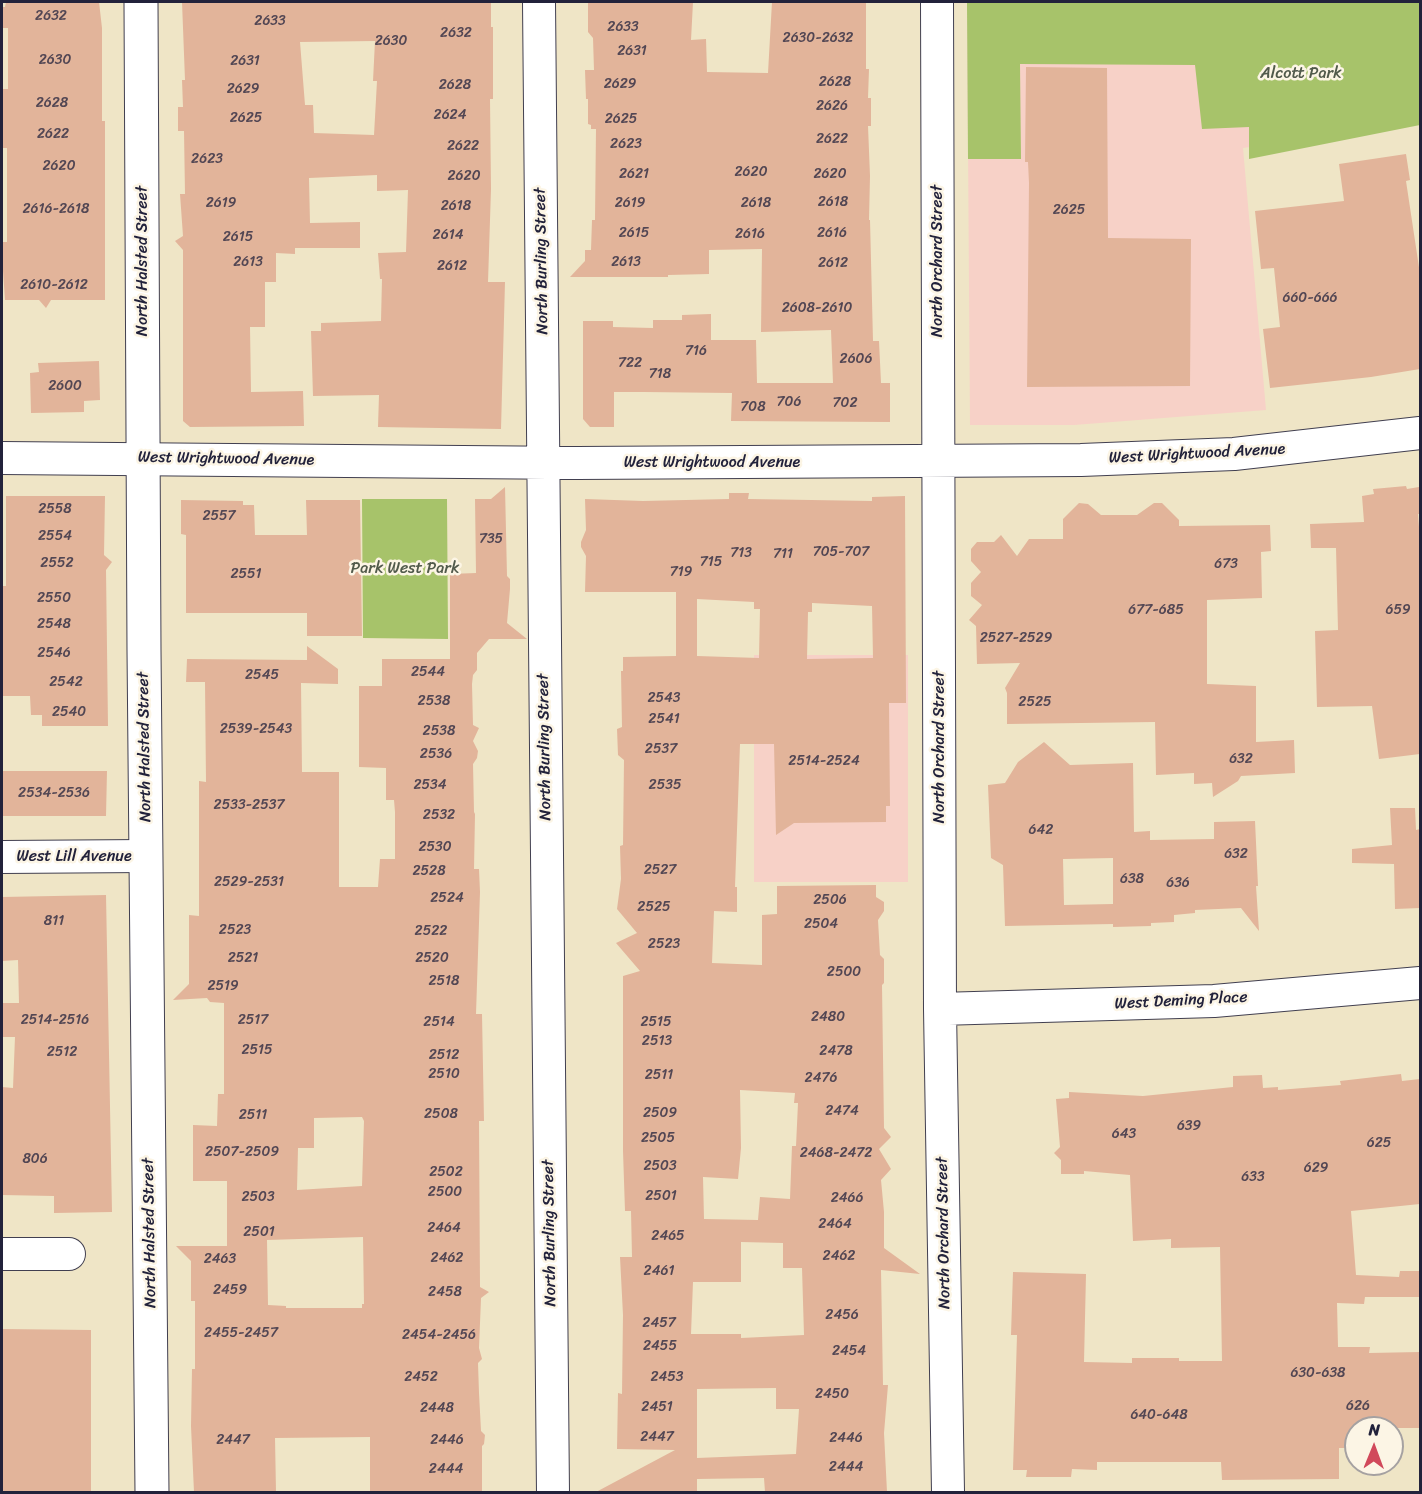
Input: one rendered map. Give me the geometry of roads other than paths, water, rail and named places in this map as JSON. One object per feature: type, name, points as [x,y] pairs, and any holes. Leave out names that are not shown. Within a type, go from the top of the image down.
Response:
[{"type":"main road","name":"North Halsted Street","points":[[141,2],[152,1492]]},
{"type":"street","name":"North Burling Street","points":[[539,2],[553,1492]]},
{"type":"street","name":"North Orchard Street","points":[[937,2],[940,1009],[948,1492]]},
{"type":"street","name":"West Wrightwood Avenue","points":[[2,458],[543,463],[1081,460],[1234,454],[1420,433]]},
{"type":"street","name":"West Lill Avenue","points":[[2,857],[146,856]]},
{"type":"street","name":"West Deming Place","points":[[940,1009],[1214,1002],[1420,983]]},
{"type":"street","points":[[2,1254],[69,1254]]},
{"type":"park label","name":"Alcott Park","points":[[1301,74]]},
{"type":"park label","name":"Park West Park","points":[[405,569]]}]
